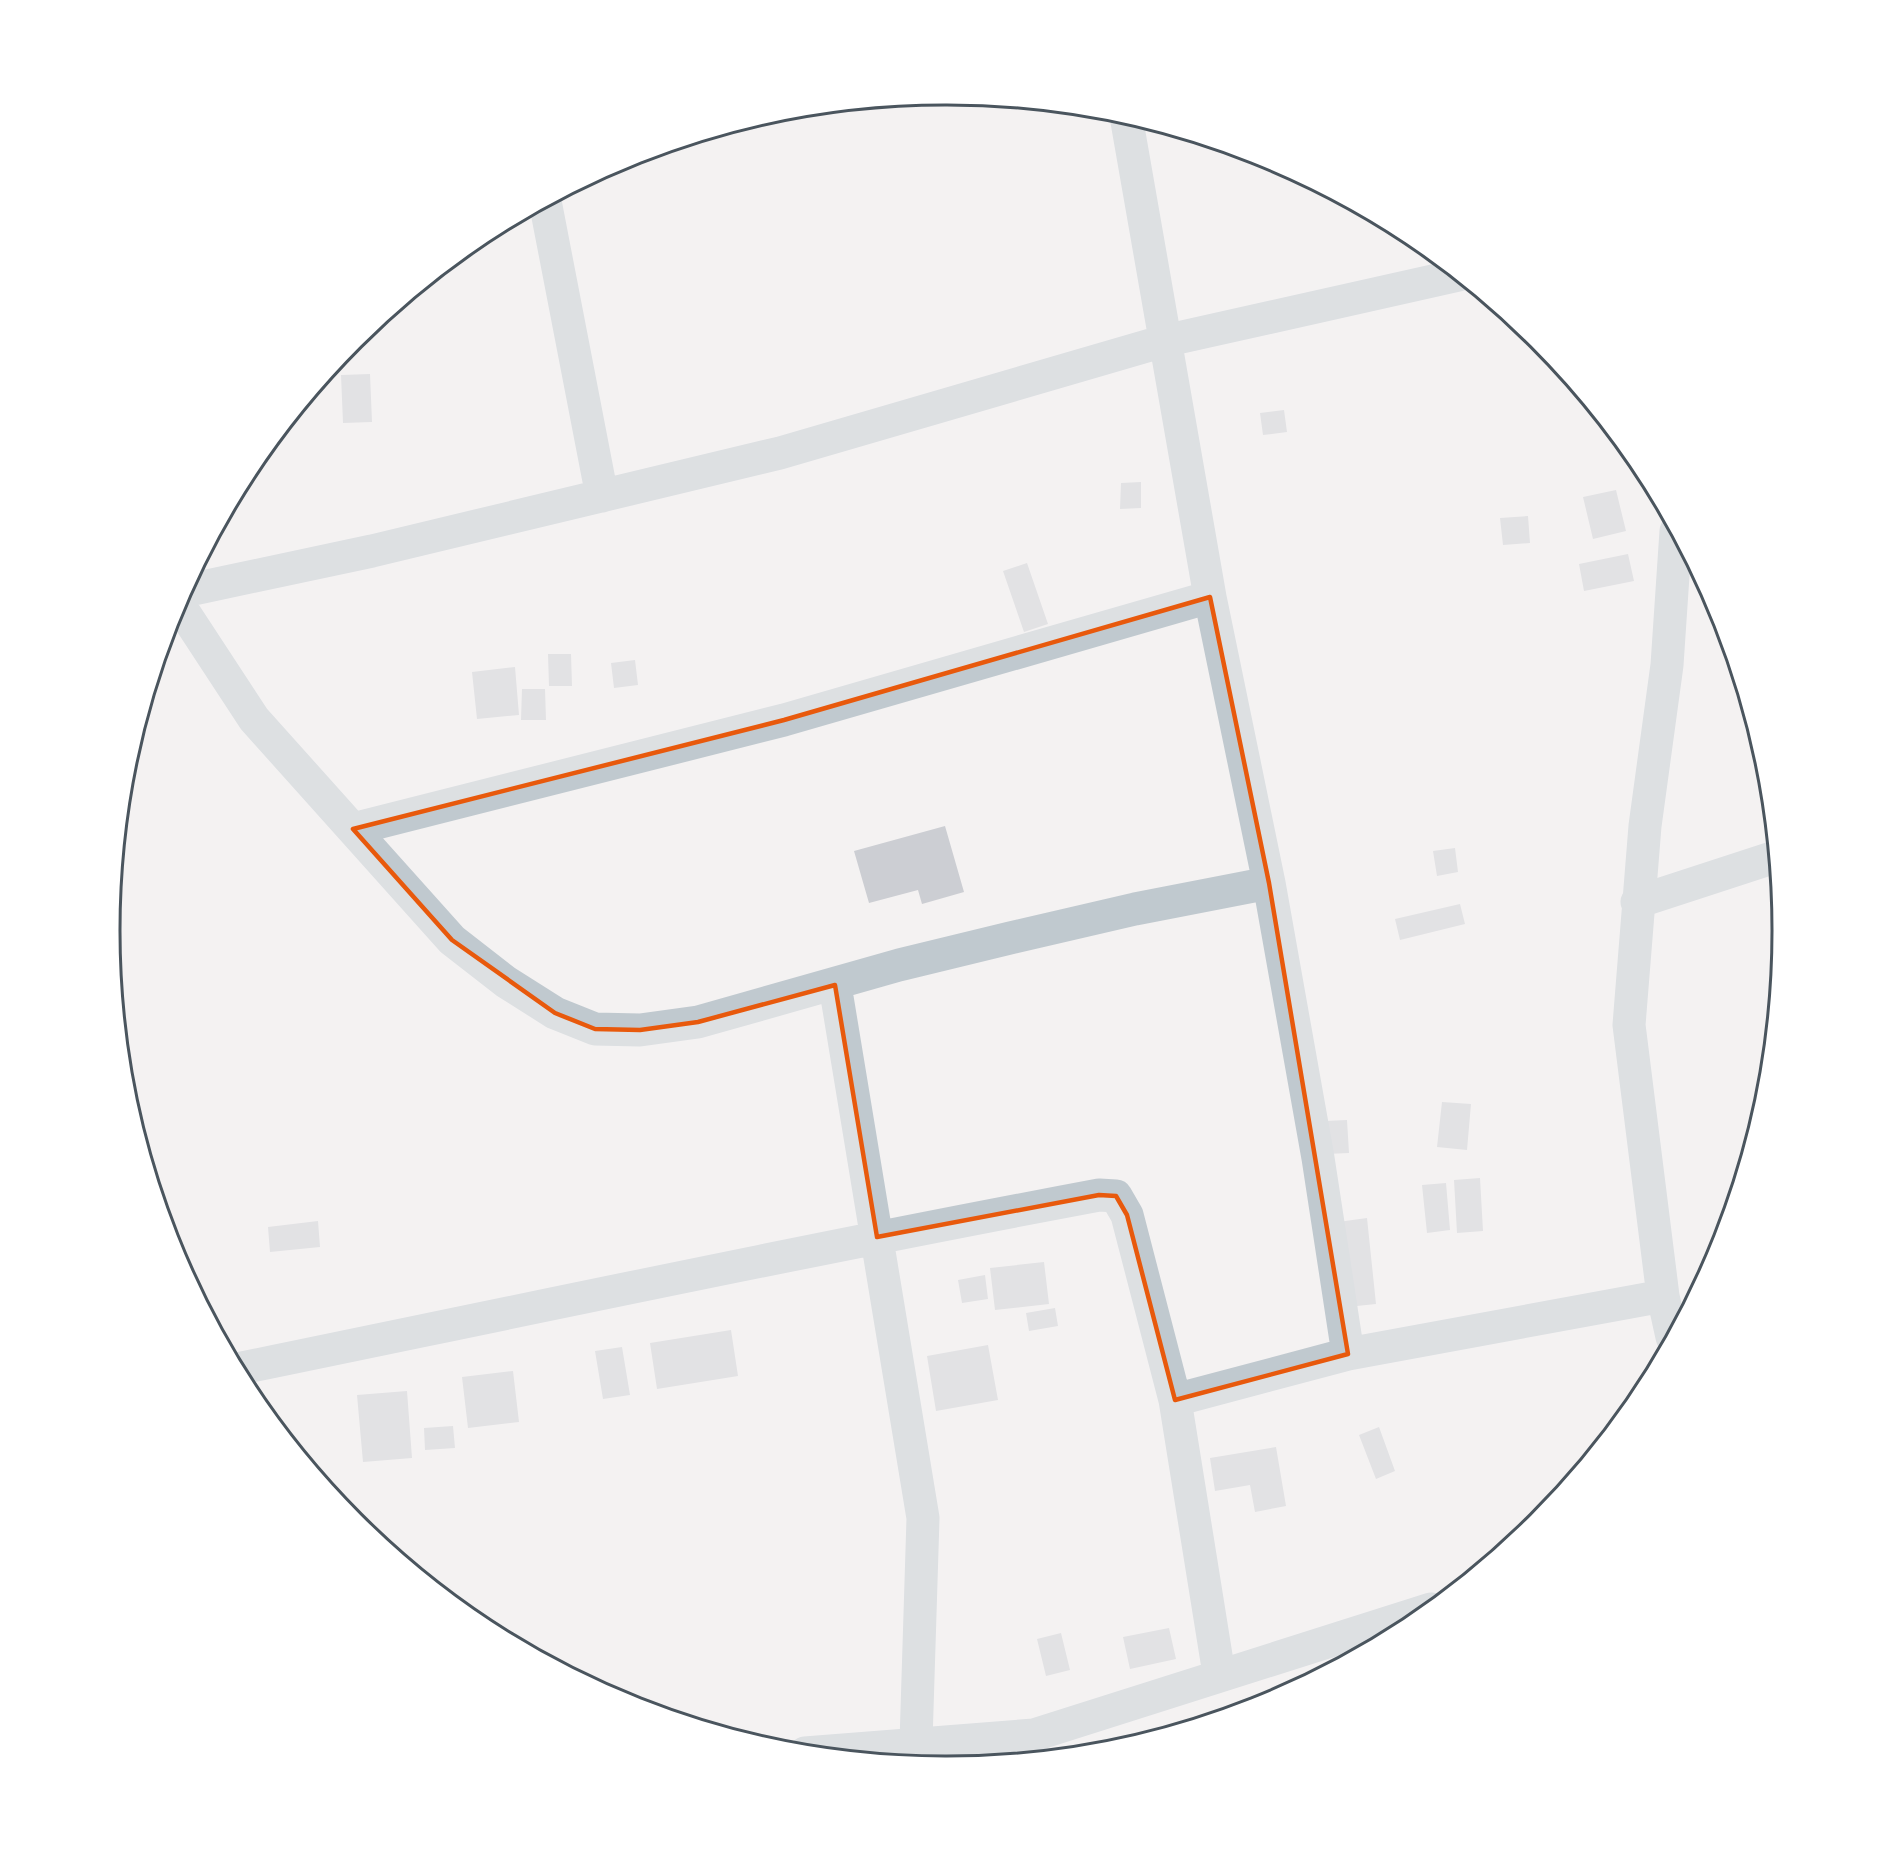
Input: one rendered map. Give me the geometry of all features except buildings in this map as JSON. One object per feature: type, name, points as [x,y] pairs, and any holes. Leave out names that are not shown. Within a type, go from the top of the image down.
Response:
[{"type":"street","points":[[1128,126],[1210,597],[1269,884],[1318,1158],[1348,1354]]},
{"type":"street","points":[[546,209],[602,496]]},
{"type":"street","points":[[195,588],[780,453],[1164,341],[1450,277]]},
{"type":"street","points":[[1670,1327],[1663,1296],[1629,1025],[1637,902],[1667,665],[1675,544]]},
{"type":"street","points":[[353,829],[784,720],[1210,597]]},
{"type":"street","points":[[184,612],[254,719],[452,940],[506,982],[555,1013],[595,1029],[640,1030],[698,1022],[836,985],[899,965],[1010,938],[1135,909],[1269,884]]},
{"type":"street","points":[[1637,902],[1768,859]]},
{"type":"street","points":[[836,985],[922,1518],[916,1742]]},
{"type":"street","points":[[246,1367],[877,1237],[1099,1195],[1116,1196],[1127,1215],[1175,1400],[1219,1674]]},
{"type":"street","points":[[1175,1400],[1348,1354],[1663,1296]]},
{"type":"street","points":[[842,1749],[916,1742],[1034,1735],[1219,1674],[1405,1617]]},
{"type":"street","points":[[1017,1752],[1034,1735]]},
{"type":"highlighted area","points":[[1210,597],[1269,883],[1348,1354],[1175,1400],[1127,1215],[1116,1196],[1099,1195],[877,1237],[835,985],[698,1022],[640,1030],[595,1029],[555,1013],[452,940],[353,829],[784,720]]}]
